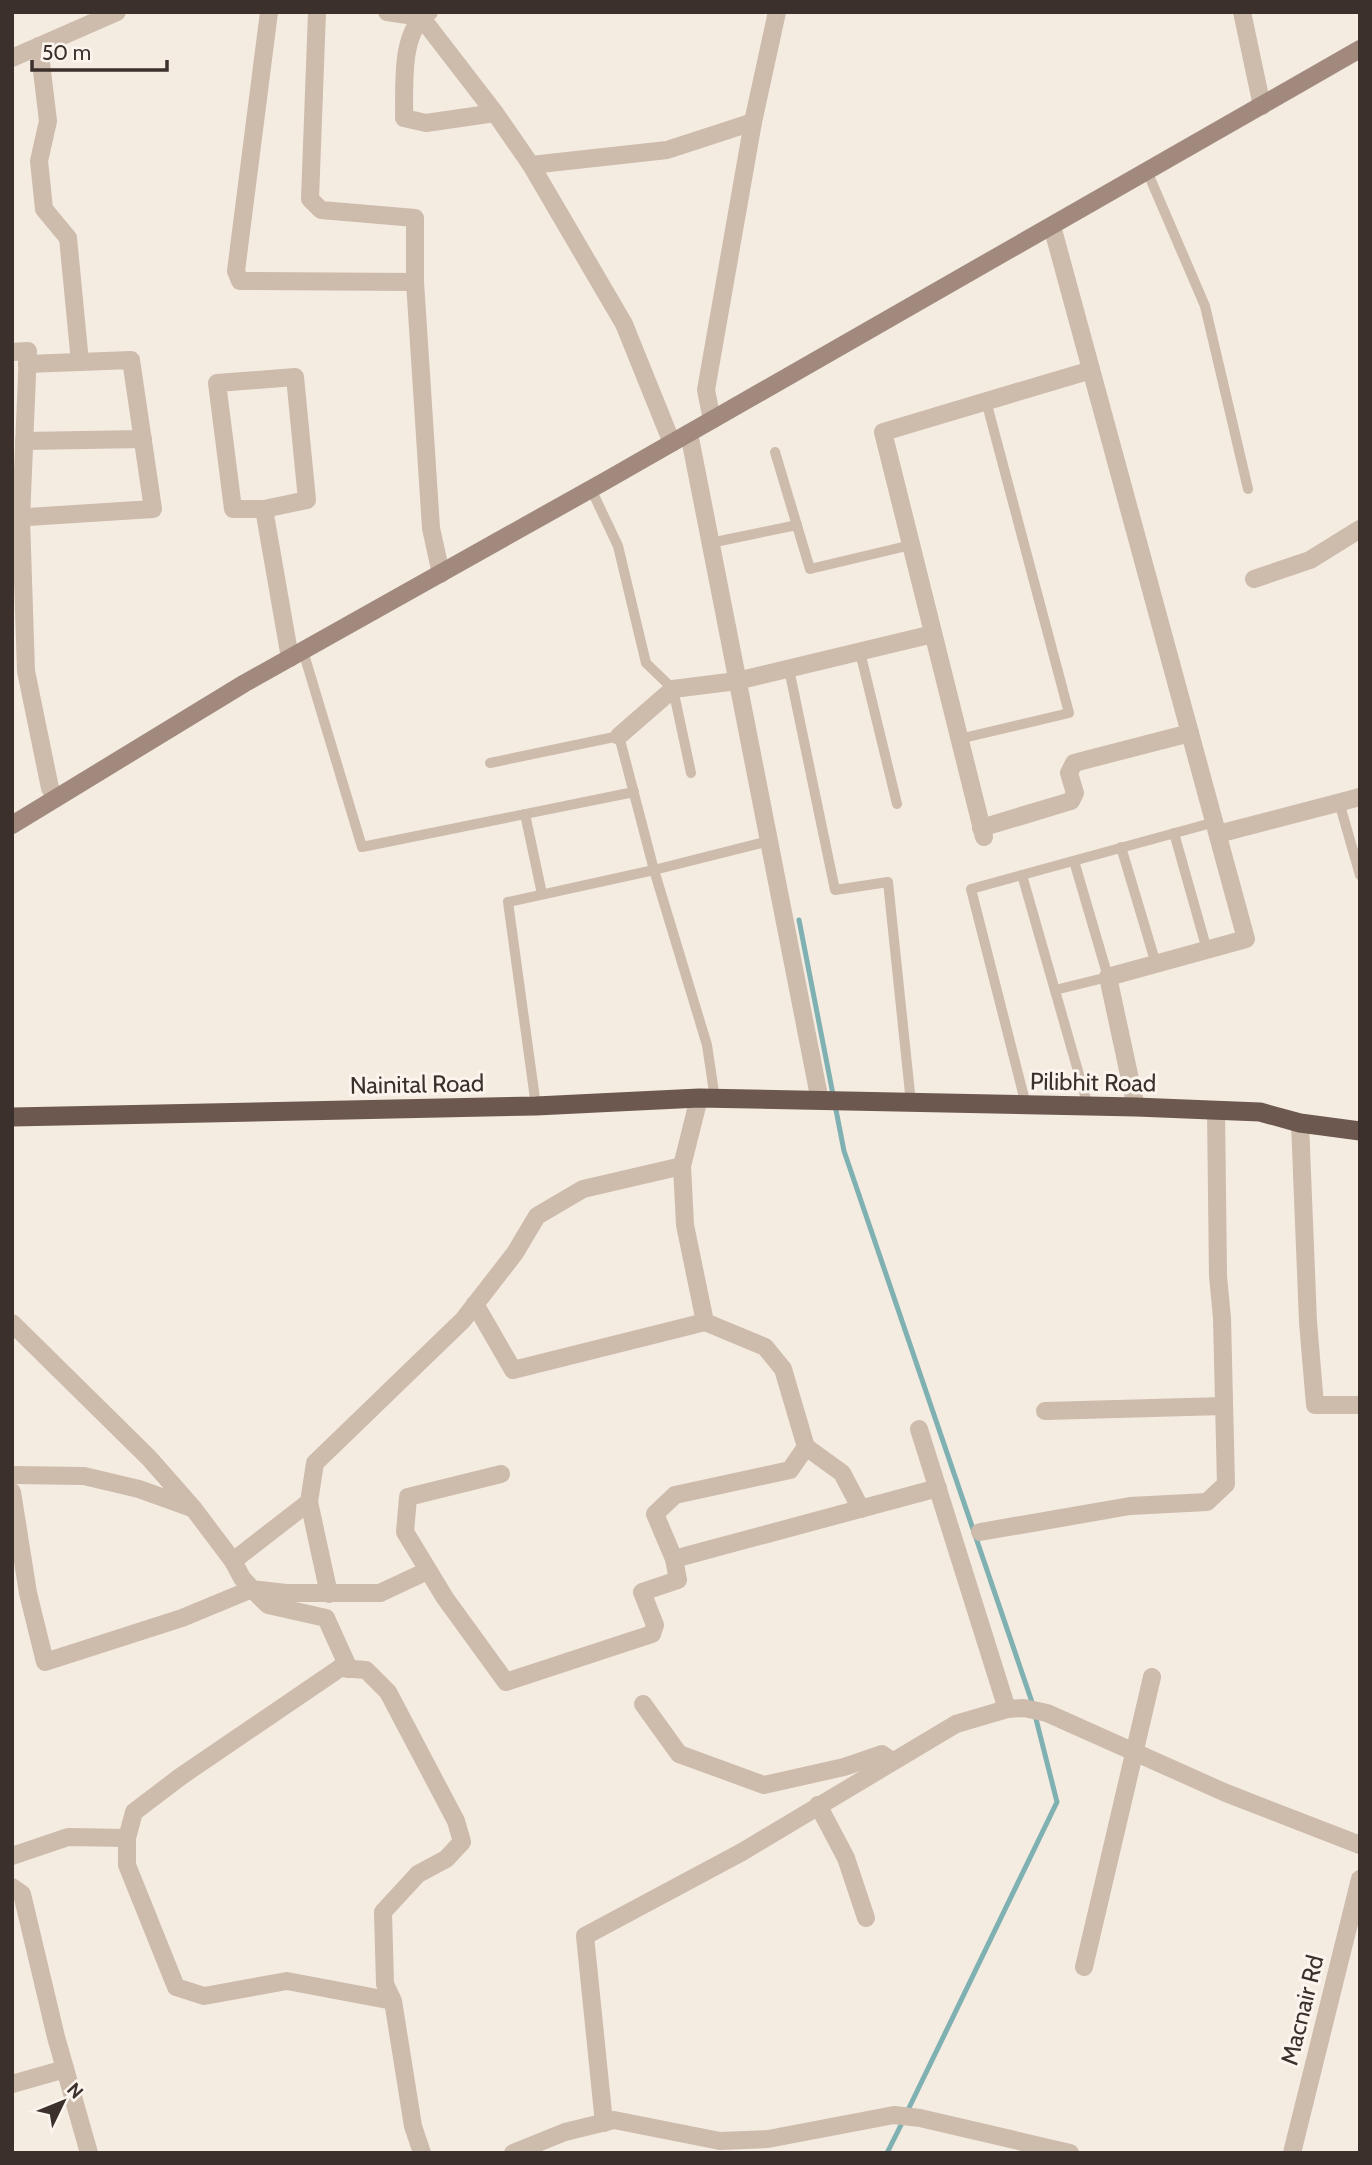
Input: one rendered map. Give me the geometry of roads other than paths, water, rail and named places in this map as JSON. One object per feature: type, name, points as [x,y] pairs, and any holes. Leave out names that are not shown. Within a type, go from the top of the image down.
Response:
[{"type":"highway","name":"Nainital Road","points":[[12,1117],[536,1106],[707,1099],[828,1101]]},
{"type":"highway","name":"Pilibhit Road","points":[[828,1101],[1260,1112],[1300,1123],[1360,1131]]},
{"type":"main road","points":[[12,825],[296,655],[1360,49]]},
{"type":"street","points":[[12,58],[117,12]]},
{"type":"street","points":[[269,12],[236,271],[240,281],[415,282]]},
{"type":"street","points":[[317,12],[310,198],[321,210],[415,218],[415,282],[431,528],[441,574]]},
{"type":"street","points":[[387,12],[423,14]]},
{"type":"street","points":[[1242,12],[1262,106]]},
{"type":"street","points":[[712,420],[706,390],[774,13]]},
{"type":"street","points":[[423,14],[531,165],[624,324],[672,443]]},
{"type":"street","points":[[423,14],[406,46],[404,118],[426,124],[495,113]]},
{"type":"street","points":[[39,46],[48,121],[39,161],[44,209],[68,238],[80,362]]},
{"type":"street","points":[[531,165],[667,149],[753,122]]},
{"type":"street","points":[[1052,226],[1247,939],[1108,977],[1136,1107]]},
{"type":"street","points":[[12,352],[28,351],[24,441],[16,519],[26,671],[50,788],[56,798]]},
{"type":"street","points":[[16,519],[153,509],[131,360],[27,364]]},
{"type":"street","points":[[1091,370],[883,432],[983,832],[1071,801],[1075,793],[1069,773],[1074,763],[1190,733]]},
{"type":"street","points":[[295,377],[307,500],[264,509],[233,509],[217,383],[295,377]]},
{"type":"street","points":[[689,433],[769,841],[828,1101]]},
{"type":"street","points":[[24,441],[143,439]]},
{"type":"street","points":[[264,509],[296,655]]},
{"type":"street","points":[[1254,579],[1310,561],[1360,529]]},
{"type":"street","points":[[619,736],[673,689],[737,681],[933,634]]},
{"type":"street","points":[[1216,828],[1360,797]]},
{"type":"street","points":[[705,1322],[685,1225],[682,1166],[707,1099]]},
{"type":"street","points":[[980,1532],[1130,1506],[1207,1502],[1226,1484],[1222,1318],[1217,1276],[1216,1110]]},
{"type":"street","points":[[1300,1123],[1308,1322],[1315,1405],[1360,1405]]},
{"type":"street","points":[[330,1594],[309,1502],[315,1463],[463,1320],[515,1253],[537,1216],[583,1189],[682,1166]]},
{"type":"street","points":[[475,1304],[513,1370],[705,1322],[765,1347],[783,1369],[806,1447],[842,1473],[861,1509]]},
{"type":"street","points":[[12,1324],[149,1458],[192,1508],[233,1561],[242,1578],[268,1605],[326,1618],[349,1669]]},
{"type":"street","points":[[1045,1411],[1224,1406]]},
{"type":"street","points":[[919,1429],[1015,1709]]},
{"type":"street","points":[[500,1474],[408,1497],[405,1532],[427,1570],[506,1682],[652,1634],[655,1625],[642,1592],[678,1580],[674,1559],[655,1514],[675,1495],[790,1469],[806,1447]]},
{"type":"street","points":[[12,1475],[84,1476],[139,1489],[192,1508]]},
{"type":"street","points":[[674,1559],[938,1488]]},
{"type":"street","points":[[12,1492],[28,1593],[45,1662],[182,1618],[252,1589],[286,1593],[380,1593],[427,1570]]},
{"type":"street","points":[[233,1561],[309,1502]]},
{"type":"street","points":[[393,2001],[287,1981],[204,1996],[176,1987],[127,1865],[127,1838],[134,1812],[180,1777],[340,1668],[366,1670],[388,1692],[456,1821],[462,1842],[446,1858],[418,1874],[383,1912],[386,1984],[393,2001],[413,2126],[422,2153]]},
{"type":"street","points":[[1084,1967],[1153,1678]]},
{"type":"street","points":[[643,1704],[679,1754],[764,1785],[845,1767],[882,1754],[892,1762]]},
{"type":"street","points":[[604,2123],[585,1936],[742,1852],[957,1724],[1015,1709],[1046,1713],[1226,1793],[1360,1846]]},
{"type":"street","points":[[818,1805],[846,1858],[866,1918]]},
{"type":"street","points":[[12,1856],[68,1837],[127,1838]]},
{"type":"street","name":"Macnair Rd","points":[[1292,2153],[1360,1879]]},
{"type":"street","points":[[12,1887],[22,1894],[65,2069],[89,2153]]},
{"type":"street","points":[[12,2084],[65,2069]]},
{"type":"street","points":[[513,2153],[565,2132],[614,2120],[720,2141],[768,2138],[894,2115],[920,2118],[996,2144],[1070,2153]]},
{"type":"lane","points":[[1147,171],[1205,306],[1248,489]]},
{"type":"lane","points":[[959,739],[1069,713],[986,401]]},
{"type":"lane","points":[[775,452],[810,569],[911,545]]},
{"type":"lane","points":[[591,489],[618,546],[646,663],[673,689],[691,774]]},
{"type":"lane","points":[[710,544],[797,525]]},
{"type":"lane","points":[[860,652],[897,804]]},
{"type":"lane","points":[[296,655],[362,847],[634,792]]},
{"type":"lane","points":[[789,669],[835,890],[888,882],[911,1103]]},
{"type":"lane","points":[[490,763],[619,736],[654,870],[707,1045],[707,1099]]},
{"type":"lane","points":[[1339,802],[1360,875]]},
{"type":"lane","points":[[525,814],[542,894]]},
{"type":"lane","points":[[1026,1105],[971,889],[1174,833],[1216,828]]},
{"type":"lane","points":[[1174,833],[1208,950]]},
{"type":"lane","points":[[536,1106],[508,902],[769,841]]},
{"type":"lane","points":[[1121,847],[1156,964]]},
{"type":"lane","points":[[1055,990],[1108,977],[1074,860]]},
{"type":"lane","points":[[1022,875],[1088,1106]]},
{"type":"waterway","points":[[799,920],[844,1151],[1033,1705]]},
{"type":"waterway","points":[[907,2112],[1057,1802],[1035,1715]]},
{"type":"waterway","points":[[887,2153],[903,2121]]}]
